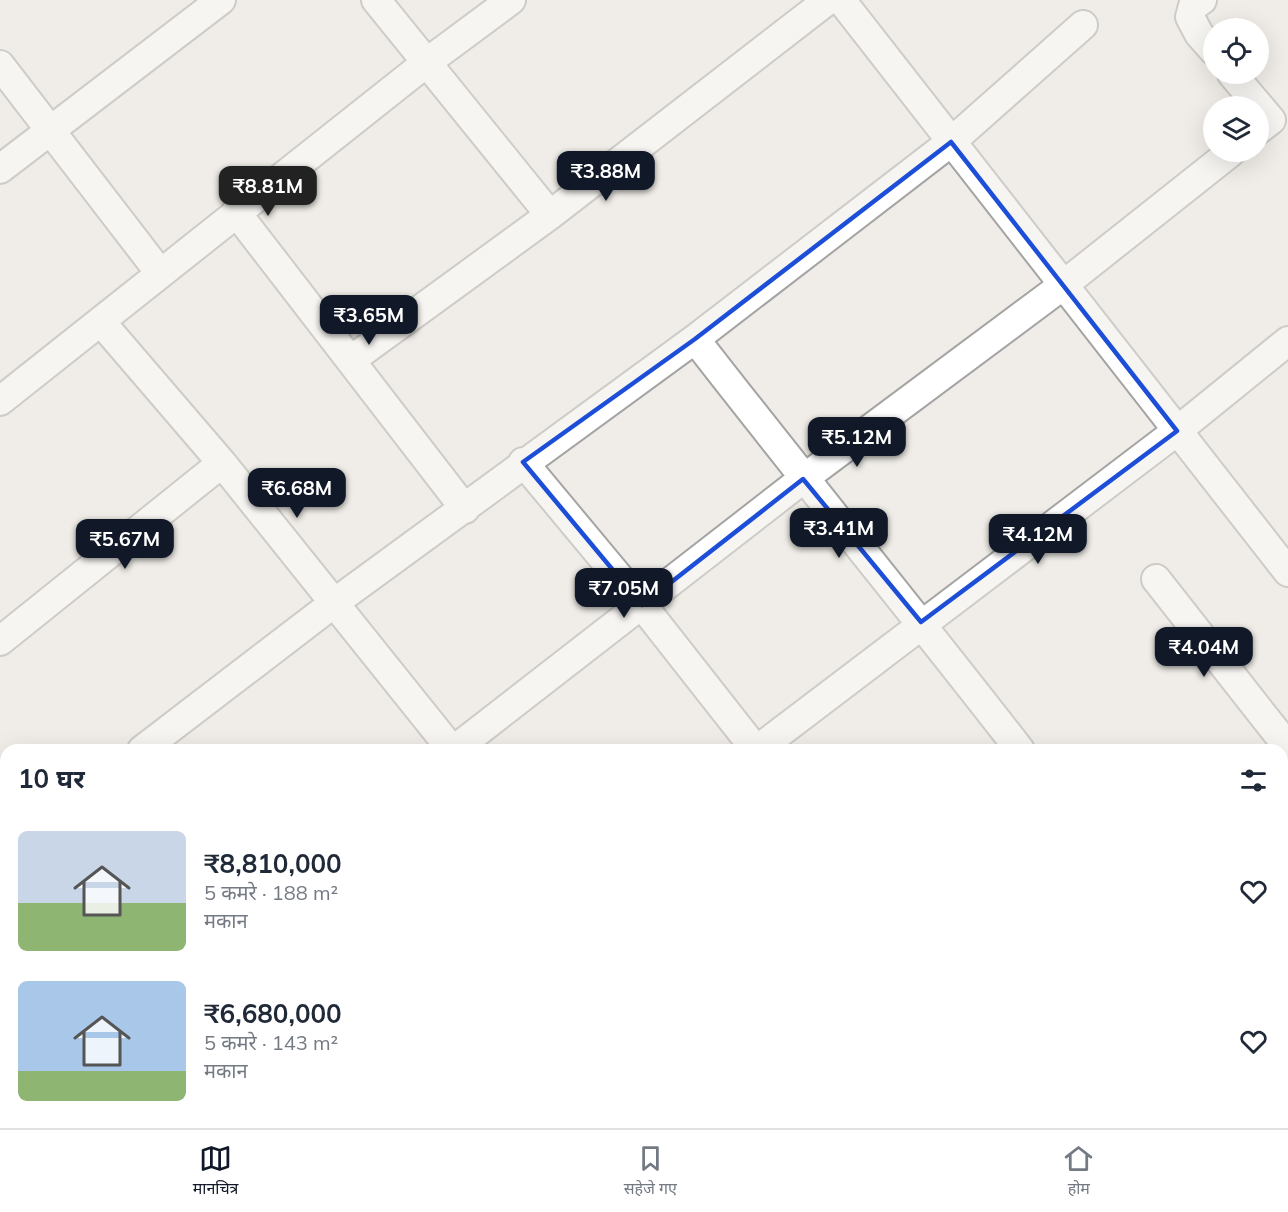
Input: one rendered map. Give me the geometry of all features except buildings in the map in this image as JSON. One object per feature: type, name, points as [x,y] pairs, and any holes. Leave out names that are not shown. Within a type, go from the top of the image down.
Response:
[{"type":"street","points":[[0,169],[221,0]]},
{"type":"street","points":[[376,0],[550,215]]},
{"type":"street","points":[[0,401],[236,212],[426,63],[511,0]]},
{"type":"street","points":[[351,360],[550,215],[828,0]]},
{"type":"street","points":[[841,0],[1062,286],[1288,572]]},
{"type":"street","points":[[1202,0],[1193,6],[1190,17],[1203,39]]},
{"type":"street","points":[[150,744],[334,603],[465,509],[523,462],[695,339],[951,142],[1083,25]]},
{"type":"street","points":[[0,65],[160,273]]},
{"type":"street","points":[[1240,84],[1251,96]]},
{"type":"street","points":[[461,744],[803,479],[1062,286],[1218,162]]},
{"type":"street","points":[[236,212],[465,509]]},
{"type":"street","points":[[101,322],[222,463],[448,744]]},
{"type":"street","points":[[695,339],[803,479],[921,622],[1015,744]]},
{"type":"street","points":[[764,744],[921,622],[1177,431],[1288,341]]},
{"type":"street","points":[[523,462],[642,605],[751,744]]},
{"type":"street","points":[[0,641],[222,463]]},
{"type":"street","points":[[1156,579],[1286,744]]},
{"type":"highlighted area","points":[[951,142],[1177,431],[921,622],[803,479],[642,605],[523,462],[695,339]]}]
